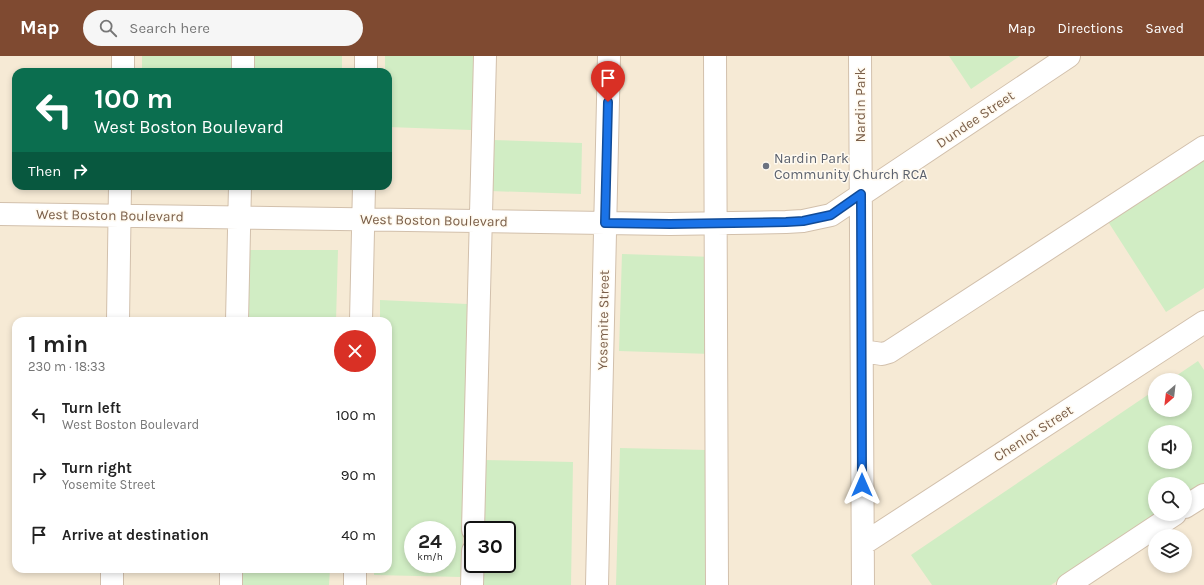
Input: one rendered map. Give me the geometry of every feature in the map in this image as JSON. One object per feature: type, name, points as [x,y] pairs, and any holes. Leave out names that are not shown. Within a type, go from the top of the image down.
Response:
[{"type":"street","points":[[123,56],[123,68]]},
{"type":"street","points":[[243,56],[243,68]]},
{"type":"street","points":[[366,56],[366,68]]},
{"type":"street","points":[[474,521],[485,56]]},
{"type":"street","name":"Yosemite Street","points":[[597,585],[609,56]]},
{"type":"street","points":[[715,56],[717,585]]},
{"type":"street","name":"Nardin Park","points":[[860,56],[863,585]]},
{"type":"street","name":"Dundee Street","points":[[861,194],[1069,56]]},
{"type":"street","points":[[862,351],[882,354],[888,352],[1204,147]]},
{"type":"street","points":[[118,317],[120,190]]},
{"type":"street","points":[[237,317],[240,190]]},
{"type":"street","points":[[361,317],[364,190]]},
{"type":"street","name":"West Boston Boulevard","points":[[0,214],[605,223],[786,222],[803,221],[831,215],[861,194]]},
{"type":"street","name":"Chenlot Street","points":[[863,544],[1204,322]]},
{"type":"street","points":[[1192,503],[1204,495]]},
{"type":"street","points":[[1068,585],[1164,521]]},
{"type":"street","points":[[112,573],[112,585]]},
{"type":"street","points":[[231,573],[231,585]]},
{"type":"street","points":[[355,573],[355,585]]},
{"type":"street","points":[[472,573],[472,585]]},
{"type":"shaded area","points":[[0,56],[1204,56],[1204,585],[0,585]]},
{"type":"green space","points":[[142,56],[232,56],[232,68],[142,68]]},
{"type":"green space","points":[[251,56],[342,56],[342,68],[251,68]]},
{"type":"green space","points":[[385,56],[474,56],[471,130],[392,127],[392,68],[385,68]]},
{"type":"green space","points":[[949,56],[1020,56],[971,89]]},
{"type":"green space","points":[[492,140],[582,143],[581,194],[490,191]]},
{"type":"green space","points":[[1204,160],[1204,288],[1166,312],[1107,220]]},
{"type":"green space","points":[[246,250],[338,250],[336,317],[245,317]]},
{"type":"green space","points":[[622,254],[714,257],[711,354],[619,351]]},
{"type":"green space","points":[[380,300],[467,304],[462,577],[374,575],[374,573],[392,573],[392,317],[380,317]]},
{"type":"green space","points":[[1198,361],[1204,370],[1204,485],[1192,493],[1192,477],[1148,477],[1148,521],[1149,521],[1051,585],[932,585],[911,555],[1148,395],[1148,417],[1192,417],[1192,373],[1180,373]]},
{"type":"green space","points":[[620,448],[707,450],[707,585],[616,585]]},
{"type":"green space","points":[[483,460],[573,462],[571,585],[480,585],[480,573],[516,573],[516,521],[481,521]]},
{"type":"green space","points":[[242,573],[330,573],[329,585],[241,585]]},
{"type":"place","name":"Nardin Park Community Church RCA","points":[[766,166]]},
{"type":"route","points":[[608,102],[605,223],[670,224],[803,221],[831,215],[861,194],[862,485]]}]
